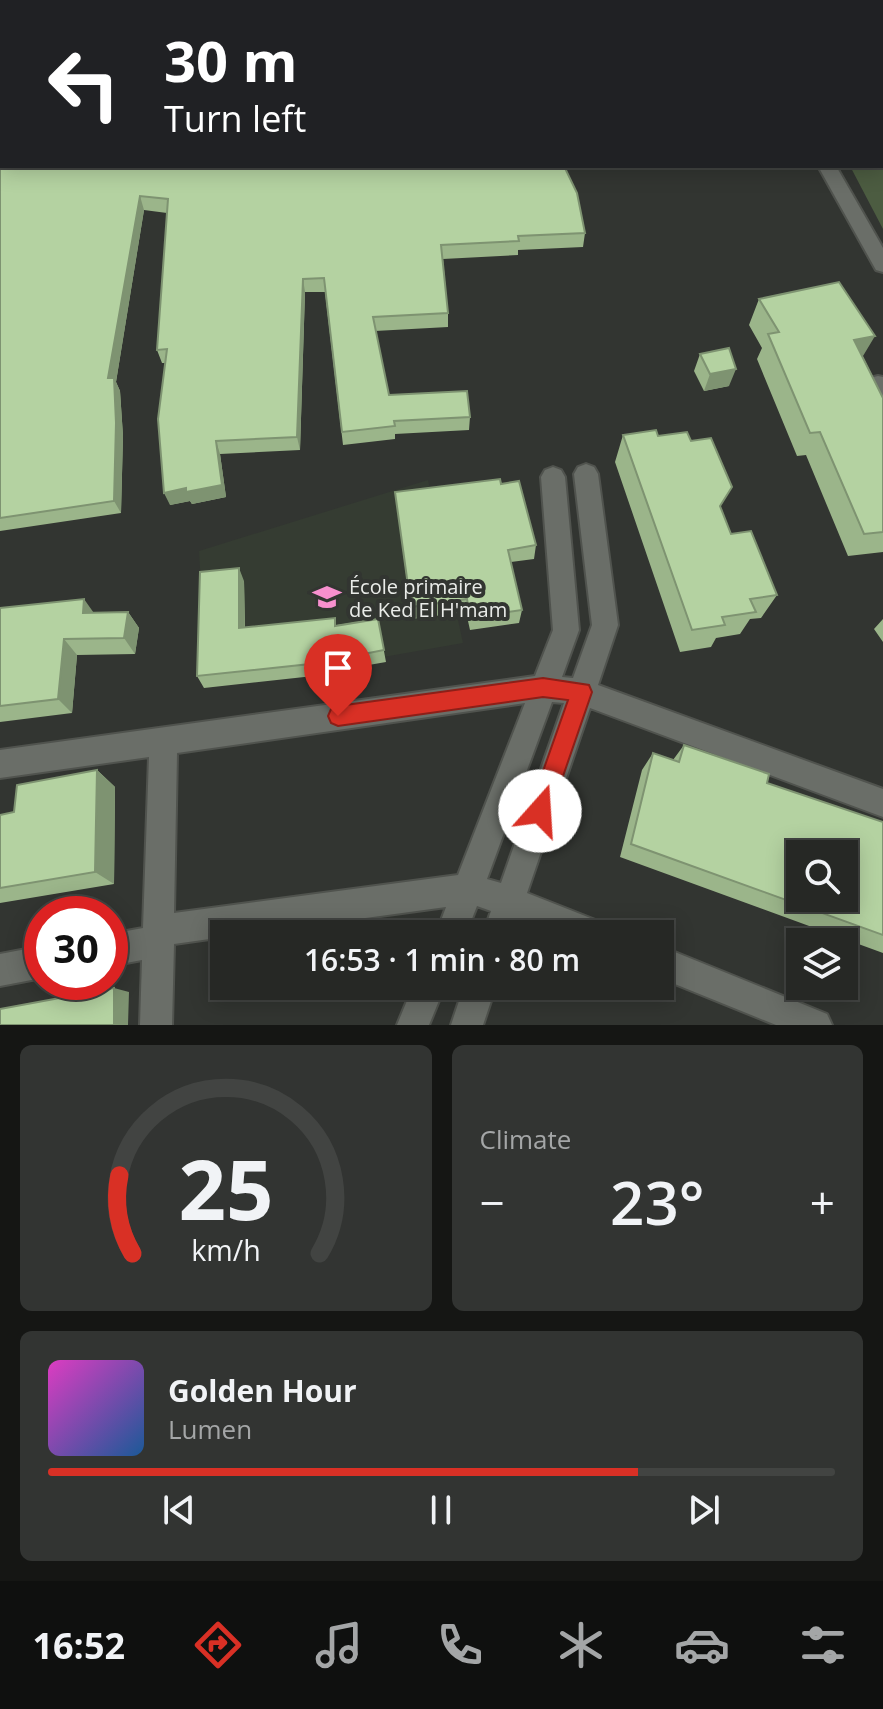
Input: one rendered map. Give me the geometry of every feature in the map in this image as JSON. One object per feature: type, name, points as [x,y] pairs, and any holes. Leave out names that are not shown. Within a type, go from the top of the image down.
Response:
[{"type":"street","points":[[828,168],[883,265]]},
{"type":"street","points":[[503,920],[605,625],[586,474]]},
{"type":"street","points":[[457,920],[566,630],[553,477]]},
{"type":"street","points":[[0,764],[543,688],[582,692],[883,803]]},
{"type":"street","points":[[156,1025],[163,741]]},
{"type":"street","points":[[128,945],[157,936],[469,889],[557,920]]},
{"type":"street","points":[[0,970],[24,965]]},
{"type":"street","points":[[674,968],[816,1025]]},
{"type":"street","points":[[413,1025],[423,1000]]},
{"type":"street","points":[[467,1025],[475,1000]]},
{"type":"shaded area","name":"École primaire de Ked El H'mam","points":[[428,480],[463,643],[207,688],[199,551]]},
{"type":"green space","points":[[851,168],[883,168],[883,229]]},
{"type":"building","points":[[0,168],[565,168],[577,193],[585,233],[518,236],[519,241],[441,245],[448,313],[373,317],[389,395],[467,391],[470,417],[394,421],[395,426],[342,432],[324,278],[303,279],[297,437],[216,441],[222,485],[186,492],[186,488],[164,493],[158,419],[167,349],[157,350],[168,199],[140,196],[108,378],[114,378],[114,501],[0,518]]},
{"type":"building","points":[[839,282],[875,336],[854,340],[883,398],[883,532],[864,534],[820,432],[810,433],[768,334],[779,332],[759,299]]},
{"type":"building","points":[[729,348],[736,369],[710,374],[700,354]]},
{"type":"building","points":[[656,430],[658,436],[687,432],[691,441],[711,438],[732,487],[720,506],[731,534],[751,531],[777,595],[750,599],[756,612],[722,617],[725,625],[692,630],[623,435]]},
{"type":"building","points":[[500,479],[501,484],[519,481],[536,545],[508,550],[522,610],[470,617],[467,599],[411,607],[395,492]]},
{"type":"building","points":[[239,568],[239,628],[335,618],[335,626],[378,619],[384,650],[338,661],[197,676],[200,572]]},
{"type":"building","points":[[84,599],[83,613],[128,612],[124,638],[64,639],[58,699],[0,706],[0,608]]},
{"type":"building","points":[[684,745],[769,774],[767,783],[883,822],[883,935],[819,912],[858,912],[858,840],[786,840],[786,900],[631,844],[653,753],[679,762]]},
{"type":"building","points":[[97,770],[95,872],[0,888],[0,815],[14,812],[17,785]]},
{"type":"building","points":[[49,1000],[114,1000],[114,1025],[0,1025],[0,1009]]},
{"type":"place","name":"École primaire de Ked El H'mam","points":[[327,597]]},
{"type":"route","points":[[338,716],[543,688],[582,692],[540,811]]}]
